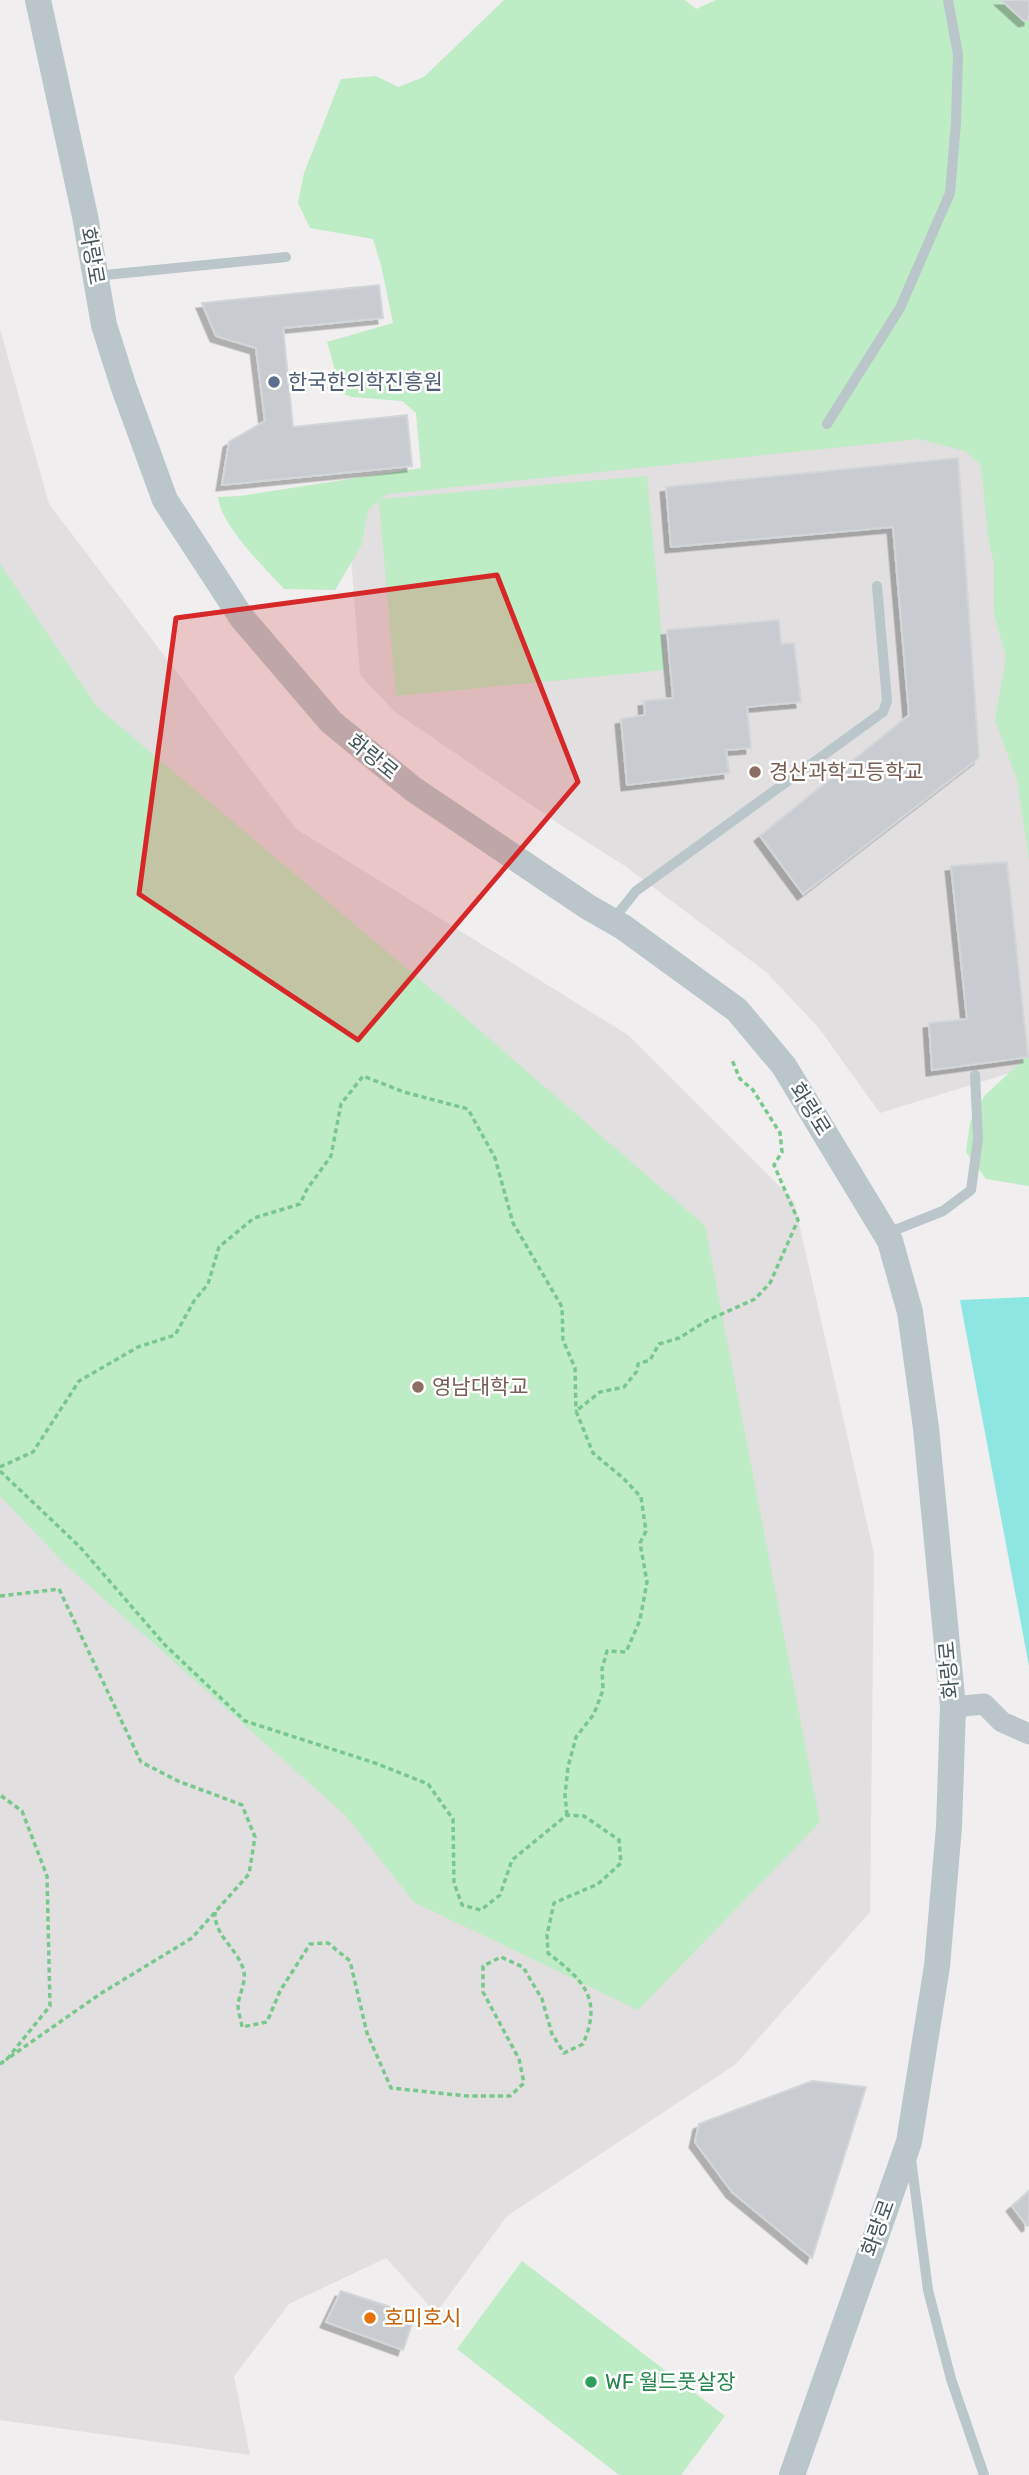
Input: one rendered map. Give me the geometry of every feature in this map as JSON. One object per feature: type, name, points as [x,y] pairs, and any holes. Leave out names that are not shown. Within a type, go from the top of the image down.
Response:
[{"type":"street","name":"화랑로","points":[[38,0],[69,139],[104,325],[165,500],[242,618],[331,722],[413,789],[612,921],[737,1010],[784,1066],[890,1241],[910,1312],[926,1428],[953,1707],[949,1827],[937,1966],[909,2142],[792,2475]]},
{"type":"street","points":[[953,1707],[984,1704],[1002,1722],[1029,1734]]},
{"type":"lane","points":[[828,424],[900,308],[950,193],[958,54],[948,0]]},
{"type":"lane","points":[[95,276],[286,257]]},
{"type":"lane","points":[[612,921],[636,891],[883,712],[887,701],[877,586]]},
{"type":"lane","points":[[885,1234],[943,1211],[971,1190],[978,1139],[975,1075]]},
{"type":"lane","points":[[909,2142],[928,2290],[951,2379],[984,2475]]},
{"type":"path","points":[[576,1411],[600,1392],[624,1387],[638,1364],[650,1360],[659,1344],[679,1338],[708,1320],[755,1300],[770,1283],[798,1220],[774,1165],[782,1152],[780,1133],[753,1090],[740,1079],[732,1060]]},
{"type":"path","points":[[215,1912],[215,1922],[220,1934],[234,1951],[244,1973],[238,2006],[242,2028],[267,2022],[280,1991],[310,1944],[328,1943],[350,1961],[367,2033],[391,2088],[467,2096],[510,2096],[524,2083],[519,2059],[483,1992],[483,1966],[501,1957],[523,1966],[542,1999],[552,2034],[564,2053],[583,2045],[590,2027],[591,1999],[576,1975],[548,1953],[547,1935],[555,1903],[598,1884],[621,1863],[619,1840],[584,1816],[567,1815],[512,1860],[500,1895],[481,1910],[463,1905],[454,1882],[453,1819],[428,1784],[375,1763],[245,1721],[165,1645],[80,1547],[0,1469],[33,1452],[79,1381],[138,1347],[175,1335],[194,1301],[208,1284],[219,1247],[254,1218],[300,1204],[307,1189],[331,1156],[341,1104],[363,1076],[404,1092],[468,1109],[495,1158],[513,1223],[562,1307],[563,1340],[575,1368],[576,1411],[593,1453],[641,1497],[646,1531],[640,1543],[647,1581],[640,1620],[626,1652],[607,1651],[602,1669],[603,1690],[594,1714],[576,1737],[568,1767],[565,1795],[567,1815]]},
{"type":"path","points":[[0,1595],[59,1589],[141,1762],[178,1781],[242,1805],[255,1837],[250,1874],[192,1938],[100,1994],[0,2064]]},
{"type":"path","points":[[0,1796],[22,1811],[47,1876],[50,2006],[7,2059]]},
{"type":"highlighted area","points":[[497,575],[578,782],[358,1040],[139,894],[176,618]]},
{"type":"shaded area","name":"영남대학교","points":[[0,329],[49,504],[296,829],[628,1035],[794,1201],[874,1554],[870,1912],[736,2064],[507,2216],[436,2313],[386,2258],[289,2304],[234,2376],[250,2455],[0,2420]]},
{"type":"shaded area","name":"경산과학고등학교","points":[[997,425],[1029,779],[1029,1067],[880,1113],[818,1027],[766,972],[625,866],[395,712],[360,675],[349,530],[372,484]]},
{"type":"green space","points":[[504,0],[685,0],[696,9],[716,0],[1029,0],[1029,860],[1017,780],[995,720],[1006,657],[994,614],[994,563],[988,537],[981,465],[965,451],[919,439],[388,494],[380,499],[647,476],[665,670],[396,696],[379,501],[369,508],[361,546],[335,590],[284,589],[245,546],[227,521],[218,497],[240,496],[421,468],[416,413],[402,401],[352,397],[334,391],[335,370],[327,342],[393,323],[373,239],[310,228],[298,203],[304,173],[341,79],[376,76],[398,87],[424,77]]},
{"type":"green space","points":[[0,564],[97,707],[469,1021],[705,1226],[820,1822],[638,2010],[414,1902],[346,1816],[66,1565],[0,1496]]},
{"type":"green space","points":[[1029,1055],[1029,1186],[986,1179],[966,1152],[970,1122],[985,1095]]},
{"type":"green space","name":"WF 월드풋살장","points":[[522,2261],[725,2416],[681,2475],[619,2475],[457,2349]]},
{"type":"water","points":[[1029,1297],[1029,1666],[960,1300]]},
{"type":"building","points":[[1001,0],[1029,0],[1029,20],[1024,21]]},
{"type":"building","name":"한국한의학진흥원","points":[[379,285],[383,318],[283,328],[293,427],[407,415],[412,466],[222,485],[229,442],[265,421],[256,348],[216,336],[202,303]]},
{"type":"building","points":[[958,458],[979,758],[803,894],[760,836],[909,715],[893,527],[671,547],[666,487]]},
{"type":"building","points":[[779,620],[781,644],[794,643],[801,702],[747,707],[751,748],[726,750],[729,773],[627,785],[621,719],[645,715],[644,701],[673,698],[667,630]]},
{"type":"building","points":[[1007,862],[1028,1057],[932,1070],[929,1023],[967,1019],[951,866]]},
{"type":"building","points":[[812,2081],[866,2087],[812,2258],[732,2192],[695,2142],[699,2124]]},
{"type":"building","points":[[1029,2191],[1029,2225],[1027,2226],[1012,2206]]},
{"type":"building","name":"호미호시","points":[[341,2291],[415,2315],[403,2350],[326,2322]]},
{"type":"place","name":"한국한의학진흥원","points":[[274,382]]},
{"type":"place","name":"경산과학고등학교","points":[[755,772]]},
{"type":"place","name":"영남대학교","points":[[418,1387]]},
{"type":"place","name":"호미호시","points":[[370,2318]]},
{"type":"place","name":"WF 월드풋살장","points":[[591,2382]]}]
